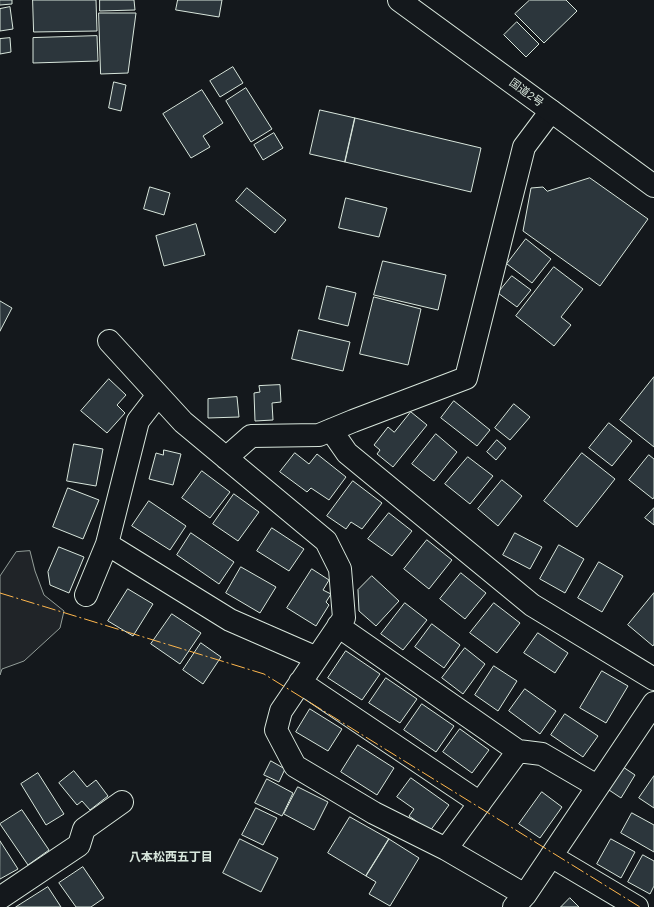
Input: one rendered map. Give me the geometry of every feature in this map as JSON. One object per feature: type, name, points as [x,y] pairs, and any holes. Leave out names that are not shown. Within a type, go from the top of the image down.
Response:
[{"type":"main road","name":"国道2号","points":[[399,0],[654,186]]},
{"type":"main road","points":[[226,458],[251,436],[319,435],[466,378],[524,147],[551,111]]},
{"type":"main road","points":[[109,342],[183,422],[326,541],[340,569],[344,618],[280,711],[276,730],[295,766],[374,813],[446,849],[520,901],[654,703]]},
{"type":"main road","points":[[86,595],[107,544],[138,421],[158,395]]},
{"type":"main road","points":[[331,430],[346,453],[532,605],[654,678]]},
{"type":"main road","points":[[107,544],[230,620],[317,658]]},
{"type":"main road","points":[[338,626],[518,751],[542,754],[598,786]]},
{"type":"main road","points":[[300,682],[480,804]]},
{"type":"main road","points":[[446,849],[518,751]]},
{"type":"main road","points":[[4,907],[0,899],[79,845],[84,829],[122,802]]},
{"type":"main road","points":[[551,856],[637,907]]},
{"type":"shaded area","points":[[30,551],[35,571],[44,595],[64,611],[60,628],[24,661],[2,669],[0,675],[0,576],[16,552]]},
{"type":"building","points":[[0,0],[12,0],[12,4],[0,5]]},
{"type":"building","points":[[33,0],[96,0],[97,31],[34,32]]},
{"type":"building","points":[[100,0],[134,0],[135,10],[100,11]]},
{"type":"building","points":[[178,0],[222,0],[219,17],[176,10]]},
{"type":"building","points":[[530,0],[566,0],[577,11],[544,43],[515,14]]},
{"type":"building","points":[[10,7],[13,29],[0,31],[0,9]]},
{"type":"building","points":[[99,13],[136,13],[128,73],[101,74]]},
{"type":"building","points":[[517,22],[539,44],[526,57],[504,35]]},
{"type":"building","points":[[97,36],[98,61],[33,63],[33,38]]},
{"type":"building","points":[[10,38],[11,52],[0,54],[0,39]]},
{"type":"building","points":[[233,67],[243,83],[220,97],[210,81]]},
{"type":"building","points":[[114,82],[126,85],[121,111],[109,108]]},
{"type":"building","points":[[246,88],[272,129],[251,142],[226,101]]},
{"type":"building","points":[[202,90],[223,123],[203,136],[210,147],[191,158],[163,114]]},
{"type":"building","points":[[320,110],[355,118],[345,162],[310,154]]},
{"type":"building","points":[[355,118],[481,148],[471,192],[345,162]]},
{"type":"building","points":[[274,133],[283,148],[263,160],[254,145]]},
{"type":"building","points":[[590,178],[648,219],[600,286],[523,231],[531,188],[543,187],[547,191]]},
{"type":"building","points":[[150,187],[170,193],[164,215],[144,209]]},
{"type":"building","points":[[247,188],[286,220],[275,233],[236,201]]},
{"type":"building","points":[[346,198],[387,208],[379,237],[339,228]]},
{"type":"building","points":[[196,224],[205,255],[164,266],[156,236]]},
{"type":"building","points":[[526,239],[551,259],[532,283],[507,264]]},
{"type":"building","points":[[383,261],[446,275],[438,310],[374,295]]},
{"type":"building","points":[[554,267],[583,289],[561,317],[571,325],[554,346],[516,316]]},
{"type":"building","points":[[512,276],[531,290],[517,307],[498,293]]},
{"type":"building","points":[[327,286],[356,293],[348,326],[319,319]]},
{"type":"building","points":[[374,297],[421,309],[408,365],[360,354]]},
{"type":"building","points":[[0,301],[12,308],[0,331]]},
{"type":"building","points":[[299,330],[350,342],[343,371],[292,359]]},
{"type":"building","points":[[654,377],[654,447],[620,420]]},
{"type":"building","points":[[109,379],[126,395],[117,405],[125,413],[107,433],[81,411]]},
{"type":"building","points":[[280,385],[281,402],[272,403],[273,420],[255,421],[254,393],[260,392],[259,386]]},
{"type":"building","points":[[237,397],[239,417],[208,418],[208,399]]},
{"type":"building","points":[[454,401],[490,430],[477,446],[441,418]]},
{"type":"building","points":[[514,404],[530,417],[510,440],[495,428]]},
{"type":"building","points":[[411,412],[427,425],[393,467],[377,454],[380,450],[374,445],[388,427],[394,432]]},
{"type":"building","points":[[609,423],[632,441],[612,466],[589,448]]},
{"type":"building","points":[[436,434],[457,452],[434,481],[412,464]]},
{"type":"building","points":[[497,440],[506,448],[496,460],[487,452]]},
{"type":"building","points":[[74,444],[103,449],[96,486],[67,481]]},
{"type":"building","points":[[164,450],[181,454],[173,485],[149,479],[156,453],[163,455]]},
{"type":"building","points":[[295,453],[309,464],[317,454],[346,477],[329,500],[311,488],[307,492],[280,472]]},
{"type":"building","points":[[582,453],[615,479],[577,527],[544,501]]},
{"type":"building","points":[[649,455],[654,459],[653,499],[629,480]]},
{"type":"building","points":[[468,457],[493,476],[470,504],[445,484]]},
{"type":"building","points":[[202,471],[230,492],[210,518],[182,498]]},
{"type":"building","points":[[502,480],[522,496],[498,526],[478,509]]},
{"type":"building","points":[[353,481],[382,503],[362,529],[351,522],[346,529],[327,516]]},
{"type":"building","points":[[68,488],[99,500],[83,539],[53,527]]},
{"type":"building","points":[[234,494],[259,512],[238,541],[213,524]]},
{"type":"building","points":[[149,501],[186,526],[170,550],[132,526]]},
{"type":"building","points":[[654,508],[654,525],[645,518]]},
{"type":"building","points":[[389,513],[412,531],[392,556],[368,539]]},
{"type":"building","points":[[272,528],[304,549],[289,571],[257,551]]},
{"type":"building","points":[[191,533],[234,562],[219,584],[177,555]]},
{"type":"building","points":[[515,533],[542,547],[530,569],[503,555]]},
{"type":"building","points":[[427,540],[452,560],[429,589],[404,569]]},
{"type":"building","points":[[559,545],[584,559],[565,593],[540,579]]},
{"type":"building","points":[[59,547],[84,557],[69,593],[50,585],[48,572]]},
{"type":"building","points":[[599,562],[623,576],[602,612],[578,598]]},
{"type":"building","points":[[241,567],[276,587],[260,613],[226,593]]},
{"type":"building","points":[[312,569],[329,580],[323,590],[331,594],[326,602],[329,605],[316,626],[287,608]]},
{"type":"building","points":[[461,573],[486,593],[465,619],[440,599]]},
{"type":"building","points":[[372,576],[399,601],[376,626],[359,611],[358,590]]},
{"type":"building","points":[[128,589],[153,604],[133,636],[108,621]]},
{"type":"building","points":[[654,593],[654,644],[653,646],[628,625]]},
{"type":"building","points":[[405,603],[427,620],[403,650],[381,634]]},
{"type":"building","points":[[494,603],[520,623],[497,653],[470,633]]},
{"type":"building","points":[[172,614],[201,633],[180,664],[151,644]]},
{"type":"building","points":[[432,624],[460,645],[444,668],[415,647]]},
{"type":"building","points":[[538,633],[568,653],[555,673],[524,653]]},
{"type":"building","points":[[201,643],[221,657],[203,684],[183,670]]},
{"type":"building","points":[[465,648],[485,664],[463,694],[442,678]]},
{"type":"building","points":[[346,651],[380,674],[362,700],[328,678]]},
{"type":"building","points":[[494,666],[517,681],[498,711],[475,695]]},
{"type":"building","points":[[602,671],[628,686],[606,723],[580,708]]},
{"type":"building","points":[[386,678],[417,699],[400,723],[369,703]]},
{"type":"building","points":[[525,689],[556,711],[540,734],[509,711]]},
{"type":"building","points":[[422,704],[454,726],[436,752],[404,730]]},
{"type":"building","points":[[310,709],[342,729],[328,751],[296,732]]},
{"type":"building","points":[[565,714],[598,736],[583,757],[551,735]]},
{"type":"building","points":[[460,729],[489,750],[472,773],[443,752]]},
{"type":"building","points":[[358,745],[394,768],[377,795],[341,772]]},
{"type":"building","points":[[271,761],[285,769],[279,782],[264,775]]},
{"type":"building","points":[[623,767],[635,775],[621,798],[609,790]]},
{"type":"building","points":[[74,771],[87,787],[96,780],[108,796],[90,810],[82,801],[77,805],[59,783]]},
{"type":"building","points":[[38,773],[64,814],[46,825],[21,784]]},
{"type":"building","points":[[654,776],[654,808],[639,798]]},
{"type":"building","points":[[411,778],[449,805],[430,831],[409,816],[414,809],[397,797]]},
{"type":"building","points":[[267,779],[293,793],[282,816],[255,803]]},
{"type":"building","points":[[298,787],[328,802],[314,830],[284,814]]},
{"type":"building","points":[[542,792],[562,807],[540,838],[519,824]]},
{"type":"building","points":[[256,808],[277,818],[263,845],[242,835]]},
{"type":"building","points":[[22,810],[49,850],[28,865],[0,824]]},
{"type":"building","points":[[632,813],[654,825],[654,852],[621,833]]},
{"type":"building","points":[[350,817],[389,839],[366,876],[328,853]]},
{"type":"building","points":[[240,839],[278,858],[261,892],[223,873]]},
{"type":"building","points":[[389,839],[419,858],[390,906],[369,894],[376,882],[366,876]]},
{"type":"building","points":[[611,839],[635,852],[621,878],[597,864]]},
{"type":"building","points":[[0,841],[18,869],[0,879]]},
{"type":"building","points":[[643,855],[654,861],[654,886],[650,894],[628,882]]},
{"type":"building","points":[[83,867],[104,898],[91,907],[76,907],[59,883]]},
{"type":"building","points":[[48,887],[61,907],[16,907]]},
{"type":"building","points":[[570,898],[579,907],[561,907]]},
{"type":"power","points":[[0,593],[264,674],[640,907]]},
{"type":"district","name":"八本松西五丁目","points":[[171,858]]}]
